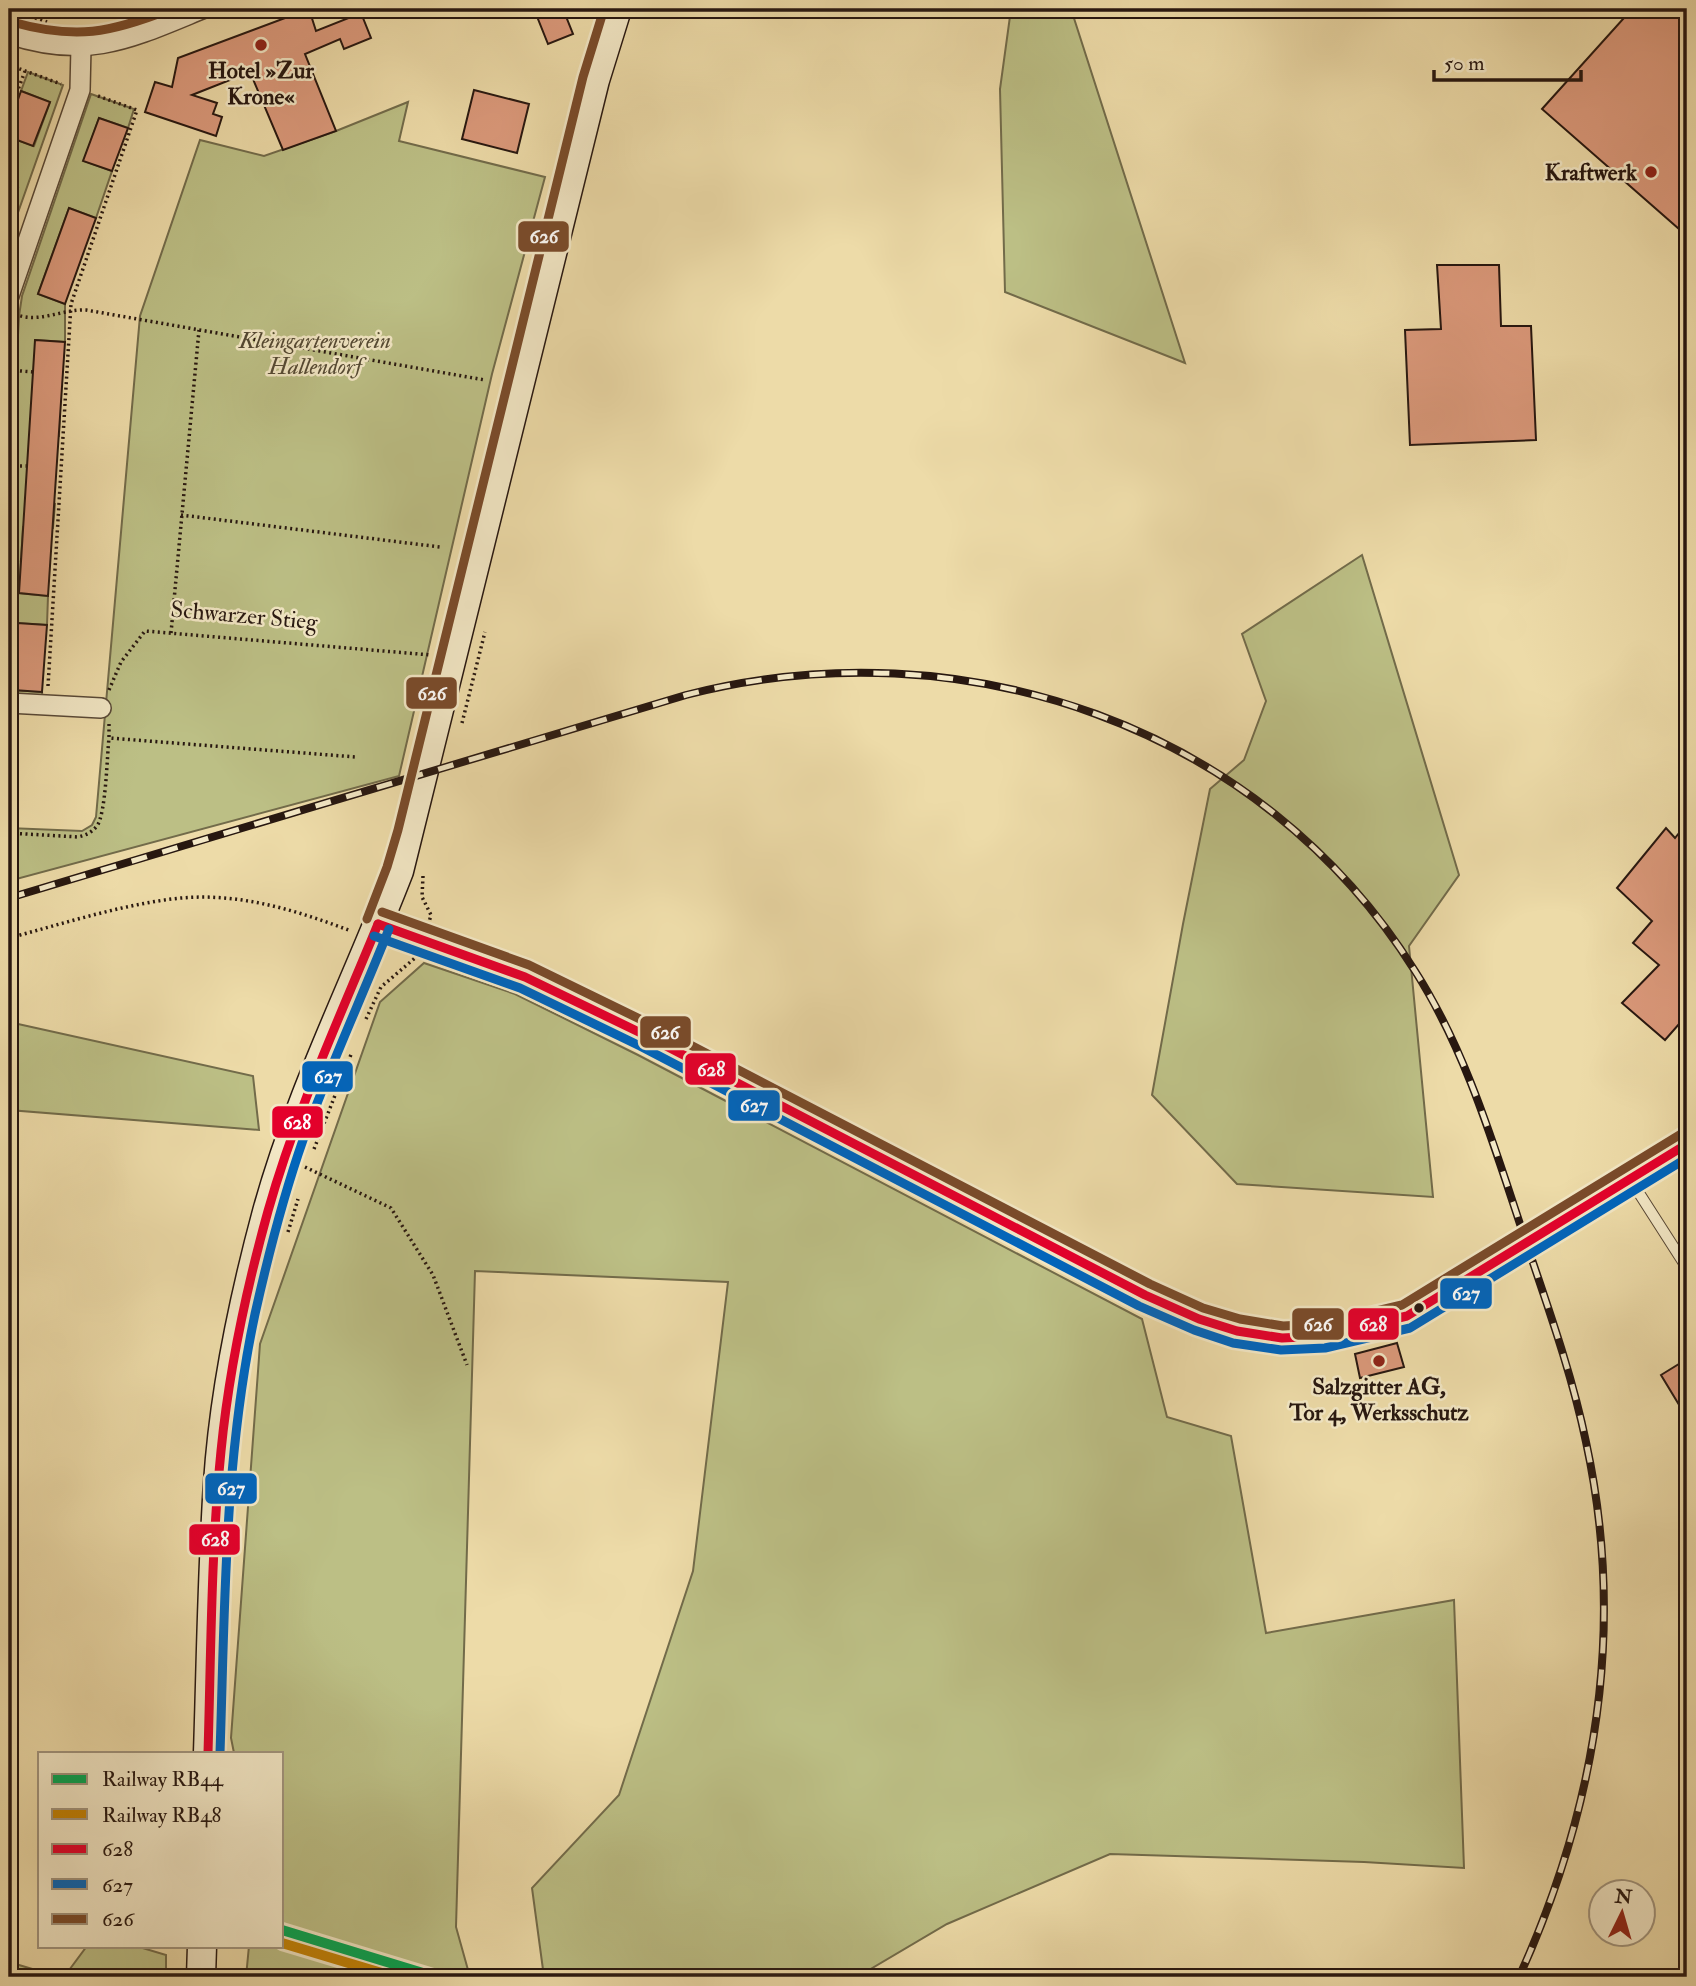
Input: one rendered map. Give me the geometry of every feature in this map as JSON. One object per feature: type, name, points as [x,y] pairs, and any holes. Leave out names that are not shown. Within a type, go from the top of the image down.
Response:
[{"type":"street","points":[[9,34],[36,43],[81,47],[131,38],[202,9]]},
{"type":"street","points":[[208,1752],[218,1482],[230,1378],[251,1273],[284,1159],[310,1084],[375,932],[410,833],[595,80],[617,9]]},
{"type":"street","points":[[9,296],[80,87],[81,47]]},
{"type":"street","points":[[9,703],[101,708]]},
{"type":"street","points":[[375,932],[422,941],[525,977],[645,1035],[1145,1295],[1199,1320],[1237,1331],[1282,1338],[1323,1336],[1377,1324]]},
{"type":"street","points":[[201,1977],[202,1948]]},
{"type":"lane","points":[[1377,1324],[1407,1316],[1687,1144]]},
{"type":"lane","points":[[1630,1179],[1687,1268]]},
{"type":"path","points":[[9,9],[48,22]]},
{"type":"path","points":[[9,65],[63,85],[80,87],[137,110],[71,309],[46,705]]},
{"type":"path","points":[[9,114],[25,71]]},
{"type":"path","points":[[9,310],[19,316],[38,317],[71,309],[98,312],[485,380]]},
{"type":"path","points":[[171,633],[200,330]]},
{"type":"path","points":[[9,370],[33,372]]},
{"type":"path","points":[[9,466],[27,467]]},
{"type":"path","points":[[181,515],[440,547]]},
{"type":"path","points":[[9,559],[21,560]]},
{"type":"path","name":"Schwarzer Stieg","points":[[101,708],[121,662],[145,631],[453,657]]},
{"type":"path","points":[[9,655],[15,656]]},
{"type":"path","points":[[9,832],[78,837],[88,834],[99,824],[103,807],[109,715],[101,708]]},
{"type":"path","points":[[108,738],[356,757]]},
{"type":"path","points":[[9,938],[134,906],[173,899],[203,898],[275,905],[375,932]]},
{"type":"path","points":[[363,1023],[381,987],[414,960],[422,941]]},
{"type":"path","points":[[408,955],[414,960]]},
{"type":"path","points":[[312,1155],[355,1044]]},
{"type":"path","points":[[284,1159],[307,1167],[391,1208],[433,1275],[467,1365]]},
{"type":"path","points":[[288,1235],[299,1194]]},
{"type":"green space","points":[[1011,9],[1071,9],[1185,363],[1005,292],[1000,89]]},
{"type":"green space","points":[[28,72],[63,85],[9,238],[9,214],[18,188],[9,185],[9,137],[34,146],[50,102],[21,91]]},
{"type":"green space","points":[[91,94],[134,109],[128,128],[99,118],[84,161],[112,171],[96,218],[69,208],[38,294],[65,304],[65,342],[36,340],[32,411],[60,413],[59,436],[30,434],[26,502],[55,504],[53,528],[23,527],[19,593],[48,596],[47,625],[17,623],[13,690],[42,692],[43,705],[9,703],[9,506],[19,316],[22,296]]},
{"type":"green space","name":"Kleingartenverein Hallendorf","points":[[408,102],[399,141],[545,177],[492,374],[399,776],[9,881],[9,828],[82,831],[92,825],[96,817],[140,316],[200,140],[264,156]]},
{"type":"green space","points":[[1362,555],[1459,875],[1409,946],[1433,1197],[1237,1184],[1152,1095],[1210,789],[1244,760],[1266,701],[1242,634]]},
{"type":"green space","points":[[424,963],[515,994],[638,1055],[1142,1319],[1167,1417],[1231,1436],[1266,1633],[1454,1600],[1464,1868],[1110,1854],[947,1924],[857,1977],[544,1977],[532,1888],[619,1795],[693,1571],[728,1282],[475,1271],[456,1927],[470,1977],[246,1977],[249,1948],[284,1948],[284,1752],[234,1752],[231,1738],[260,1344],[380,1002]]},
{"type":"green space","points":[[9,1022],[253,1076],[259,1130],[9,1110]]},
{"type":"green space","points":[[86,1948],[143,1948],[166,1955],[166,1977],[64,1977]]},
{"type":"green space","points":[[9,1962],[59,1977],[9,1977]]},
{"type":"building","points":[[309,9],[316,31],[361,13],[371,38],[344,49],[340,39],[305,54],[336,131],[283,150],[250,72],[192,95],[217,103],[213,114],[222,117],[216,136],[145,112],[155,82],[172,87],[178,58]]},
{"type":"building","points":[[534,9],[563,9],[573,34],[548,44]]},
{"type":"building","name":"Kraftwerk","points":[[1632,9],[1687,9],[1687,236],[1542,109]]},
{"type":"building","points":[[474,90],[529,104],[517,153],[462,139]]},
{"type":"building","points":[[21,91],[50,102],[33,146],[9,137],[9,125]]},
{"type":"building","points":[[99,118],[128,128],[112,171],[83,161]]},
{"type":"building","points":[[69,208],[96,218],[65,304],[38,294]]},
{"type":"building","points":[[1437,265],[1499,265],[1501,326],[1531,326],[1536,440],[1410,445],[1405,330],[1441,329]]},
{"type":"building","points":[[35,340],[65,342],[48,596],[19,593]]},
{"type":"building","points":[[17,623],[47,625],[42,692],[13,690]]},
{"type":"building","points":[[1687,823],[1687,1015],[1665,1040],[1622,1003],[1659,965],[1633,943],[1652,921],[1617,888],[1666,828],[1675,838]]},
{"type":"building","name":"Salzgitter AG, Tor 4, Werksschutz","points":[[1397,1343],[1404,1367],[1360,1378],[1355,1354]]},
{"type":"building","points":[[1687,1359],[1687,1418],[1661,1375]]},
{"type":"railway","points":[[9,898],[686,695],[790,676],[895,674],[997,686],[1096,714],[1189,757],[1275,814],[1351,886],[1415,971],[1449,1033],[1464,1065],[1501,1165],[1566,1362],[1586,1442],[1598,1511],[1603,1580],[1603,1647],[1597,1715],[1585,1781],[1568,1847],[1546,1913],[1519,1977]]},
{"type":"rail line","name":"RB44","points":[[284,1931],[436,1977]]},
{"type":"rail line","name":"RB48","points":[[284,1944],[395,1977]]},
{"type":"transit line","name":"626","points":[[12,22],[55,31],[93,31],[129,24],[171,9]]},
{"type":"transit line","name":"626","points":[[367,919],[398,830],[583,77],[604,9]]},
{"type":"transit line","name":"626","points":[[382,912],[529,965],[650,1024],[1150,1284],[1203,1308],[1240,1319],[1283,1326],[1321,1324],[1402,1305],[1681,1134]]},
{"type":"transit line","name":"628","points":[[378,924],[525,977],[645,1035],[1145,1295],[1199,1319],[1237,1331],[1282,1338],[1323,1336],[1407,1316],[1687,1144]]},
{"type":"transit line","name":"628","points":[[208,1752],[215,1526],[224,1421],[239,1330],[252,1270],[279,1174],[319,1066],[378,924]]},
{"type":"transit line","name":"627","points":[[220,1752],[225,1588],[232,1478],[237,1423],[255,1314],[276,1227],[303,1140],[389,929]]},
{"type":"transit line","name":"627","points":[[374,936],[520,988],[640,1046],[1139,1306],[1194,1330],[1233,1343],[1281,1350],[1325,1348],[1410,1328],[1687,1158]]},
{"type":"place","name":"Hotel »Zur Krone«","points":[[261,45]]},
{"type":"place","name":"Kraftwerk","points":[[1651,172]]},
{"type":"place","name":"Salzgitter AG, Tor 4, Werksschutz","points":[[1379,1361]]}]
